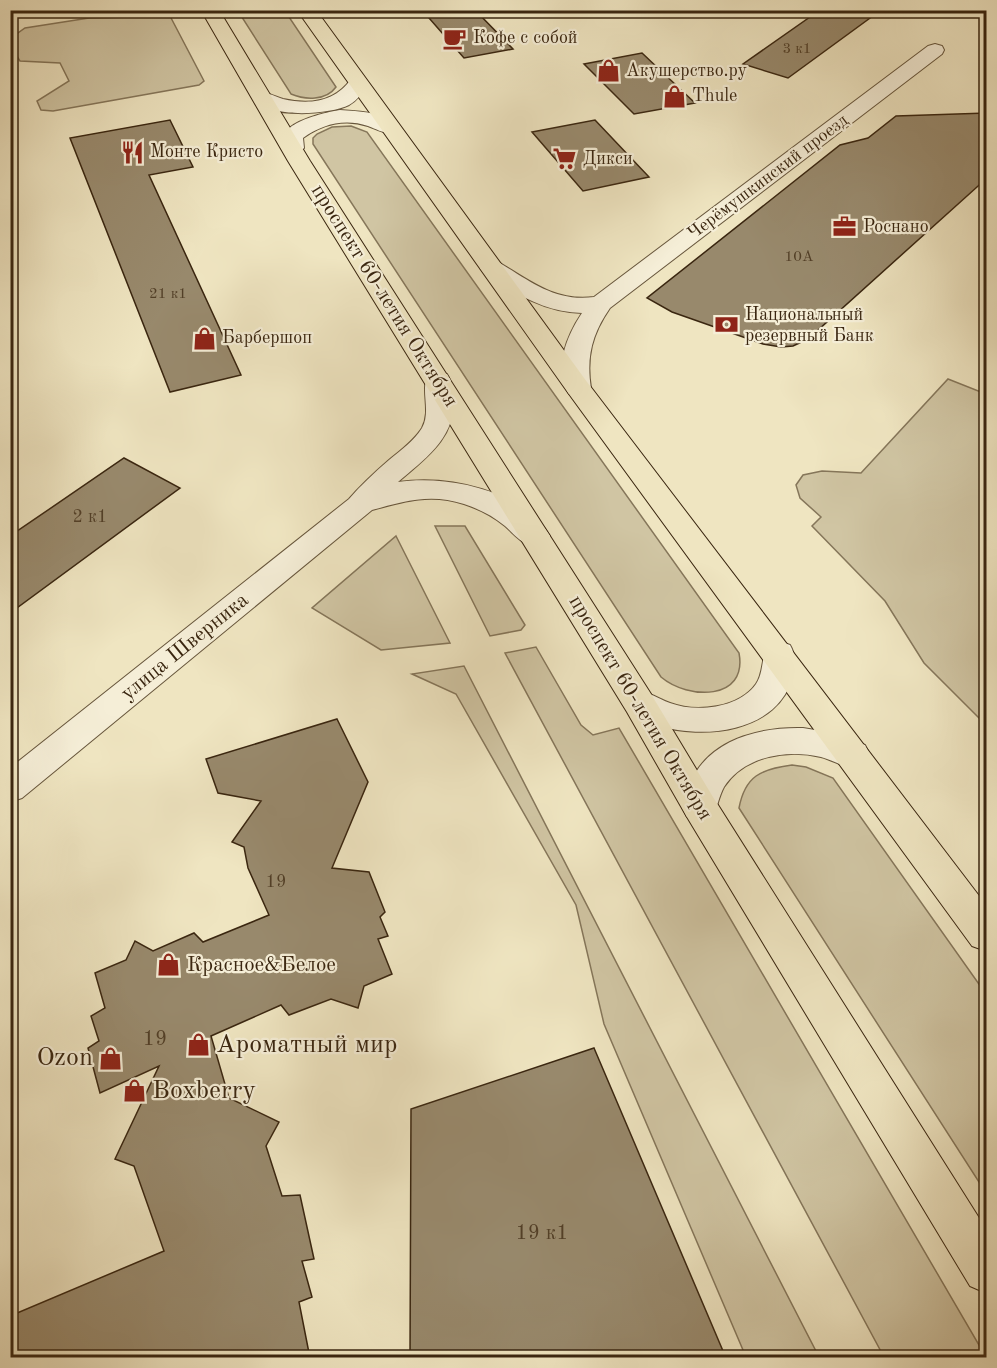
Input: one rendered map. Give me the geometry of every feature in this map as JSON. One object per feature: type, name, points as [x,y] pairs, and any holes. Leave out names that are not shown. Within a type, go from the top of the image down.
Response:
[{"type":"main road","name":"проспект 60-летия Октября","points":[[210,10],[299,161],[639,703],[700,807],[987,1269]]},
{"type":"main road","points":[[306,10],[389,128],[579,388],[987,934]]},
{"type":"street","name":"Черёмушкинский проезд","points":[[579,388],[574,365],[578,341],[588,321],[601,303],[934,50]]},
{"type":"street","points":[[263,98],[298,108],[327,105],[350,95],[358,83]]},
{"type":"street","points":[[293,148],[293,136],[305,125],[326,118],[351,116],[374,120],[389,128]]},
{"type":"street","name":"Черёмушкинский проезд","points":[[492,268],[558,305],[570,307],[601,303]]},
{"type":"street","name":"улица Шверника","points":[[10,788],[359,506],[378,485],[424,444],[436,428],[441,409],[438,380]]},
{"type":"street","name":"улица Шверника","points":[[359,506],[383,494],[410,489],[444,491],[474,497],[505,512],[535,536]]},
{"type":"street","points":[[639,703],[666,715],[695,720],[724,718],[749,708],[768,693],[778,674],[779,653]]},
{"type":"street","points":[[700,807],[709,781],[728,760],[754,746],[786,740],[820,743],[853,755]]},
{"type":"shaded area","points":[[238,11],[285,11],[336,87],[332,92],[315,98],[291,94]]},
{"type":"shaded area","points":[[170,16],[204,81],[199,85],[53,111],[41,110],[37,101],[69,81],[60,63],[20,61],[11,47],[11,38],[25,28],[89,18]]},
{"type":"shaded area","points":[[351,126],[367,132],[739,653],[739,669],[734,680],[725,688],[714,692],[686,690],[672,685],[661,677],[313,144],[313,138],[317,134],[332,127]]},
{"type":"shaded area","points":[[948,379],[986,394],[986,725],[924,663],[885,601],[812,526],[821,517],[800,498],[796,485],[803,475],[822,471],[861,473]]},
{"type":"shaded area","points":[[435,526],[465,526],[525,625],[521,630],[490,636]]},
{"type":"shaded area","points":[[396,536],[450,643],[381,650],[312,608]]},
{"type":"shaded area","points":[[536,647],[581,725],[593,735],[619,728],[986,1357],[884,1357],[505,653]]},
{"type":"shaded area","points":[[464,666],[819,1357],[746,1357],[604,1024],[576,905],[456,694],[412,674]]},
{"type":"shaded area","points":[[792,765],[806,767],[833,778],[986,994],[986,1193],[739,808],[745,788],[756,776],[771,769]]},
{"type":"building","points":[[422,10],[475,10],[513,49],[464,58]]},
{"type":"building","points":[[820,10],[881,10],[788,78],[743,64]]},
{"type":"building","points":[[642,53],[695,103],[634,114],[584,64]]},
{"type":"building","points":[[987,113],[987,178],[808,339],[793,346],[763,344],[672,312],[647,298],[840,145],[868,138],[896,116]]},
{"type":"building","points":[[170,120],[193,167],[149,175],[241,375],[170,392],[70,138]]},
{"type":"building","points":[[595,120],[649,177],[583,191],[532,132]]},
{"type":"building","points":[[124,458],[180,488],[10,613],[10,536]]},
{"type":"building","points":[[337,719],[368,782],[332,868],[369,872],[385,912],[380,917],[388,936],[378,939],[392,974],[364,986],[358,1008],[331,999],[289,1015],[281,1005],[211,1036],[229,1098],[279,1122],[266,1146],[282,1196],[300,1195],[314,1259],[302,1261],[312,1297],[299,1302],[310,1358],[10,1358],[10,1316],[164,1251],[134,1166],[115,1159],[159,1066],[100,1093],[88,1048],[99,1041],[91,1016],[105,1008],[95,973],[126,960],[135,941],[153,951],[194,933],[203,942],[269,915],[248,868],[244,847],[232,842],[261,801],[218,793],[206,759]]},
{"type":"building","points":[[594,1048],[726,1358],[410,1358],[411,1109]]},
{"type":"place","name":"Кофе с собой","points":[[455,38]]},
{"type":"place","name":"Акушерство.ру","points":[[608,71]]},
{"type":"place","name":"Thule","points":[[674,96]]},
{"type":"place","name":"Монте Кристо","points":[[132,152]]},
{"type":"place","name":"Дикси","points":[[565,159]]},
{"type":"place","name":"Роснано","points":[[845,227]]},
{"type":"place","name":"Национальный резервный Банк","points":[[727,325]]},
{"type":"place","name":"Барбершоп","points":[[204,338]]},
{"type":"place","name":"Красное&Белое","points":[[169,965]]},
{"type":"place","name":"Ароматный мир","points":[[198,1045]]},
{"type":"place","name":"Ozon","points":[[111,1058]]},
{"type":"place","name":"Boxberry","points":[[134,1091]]}]
